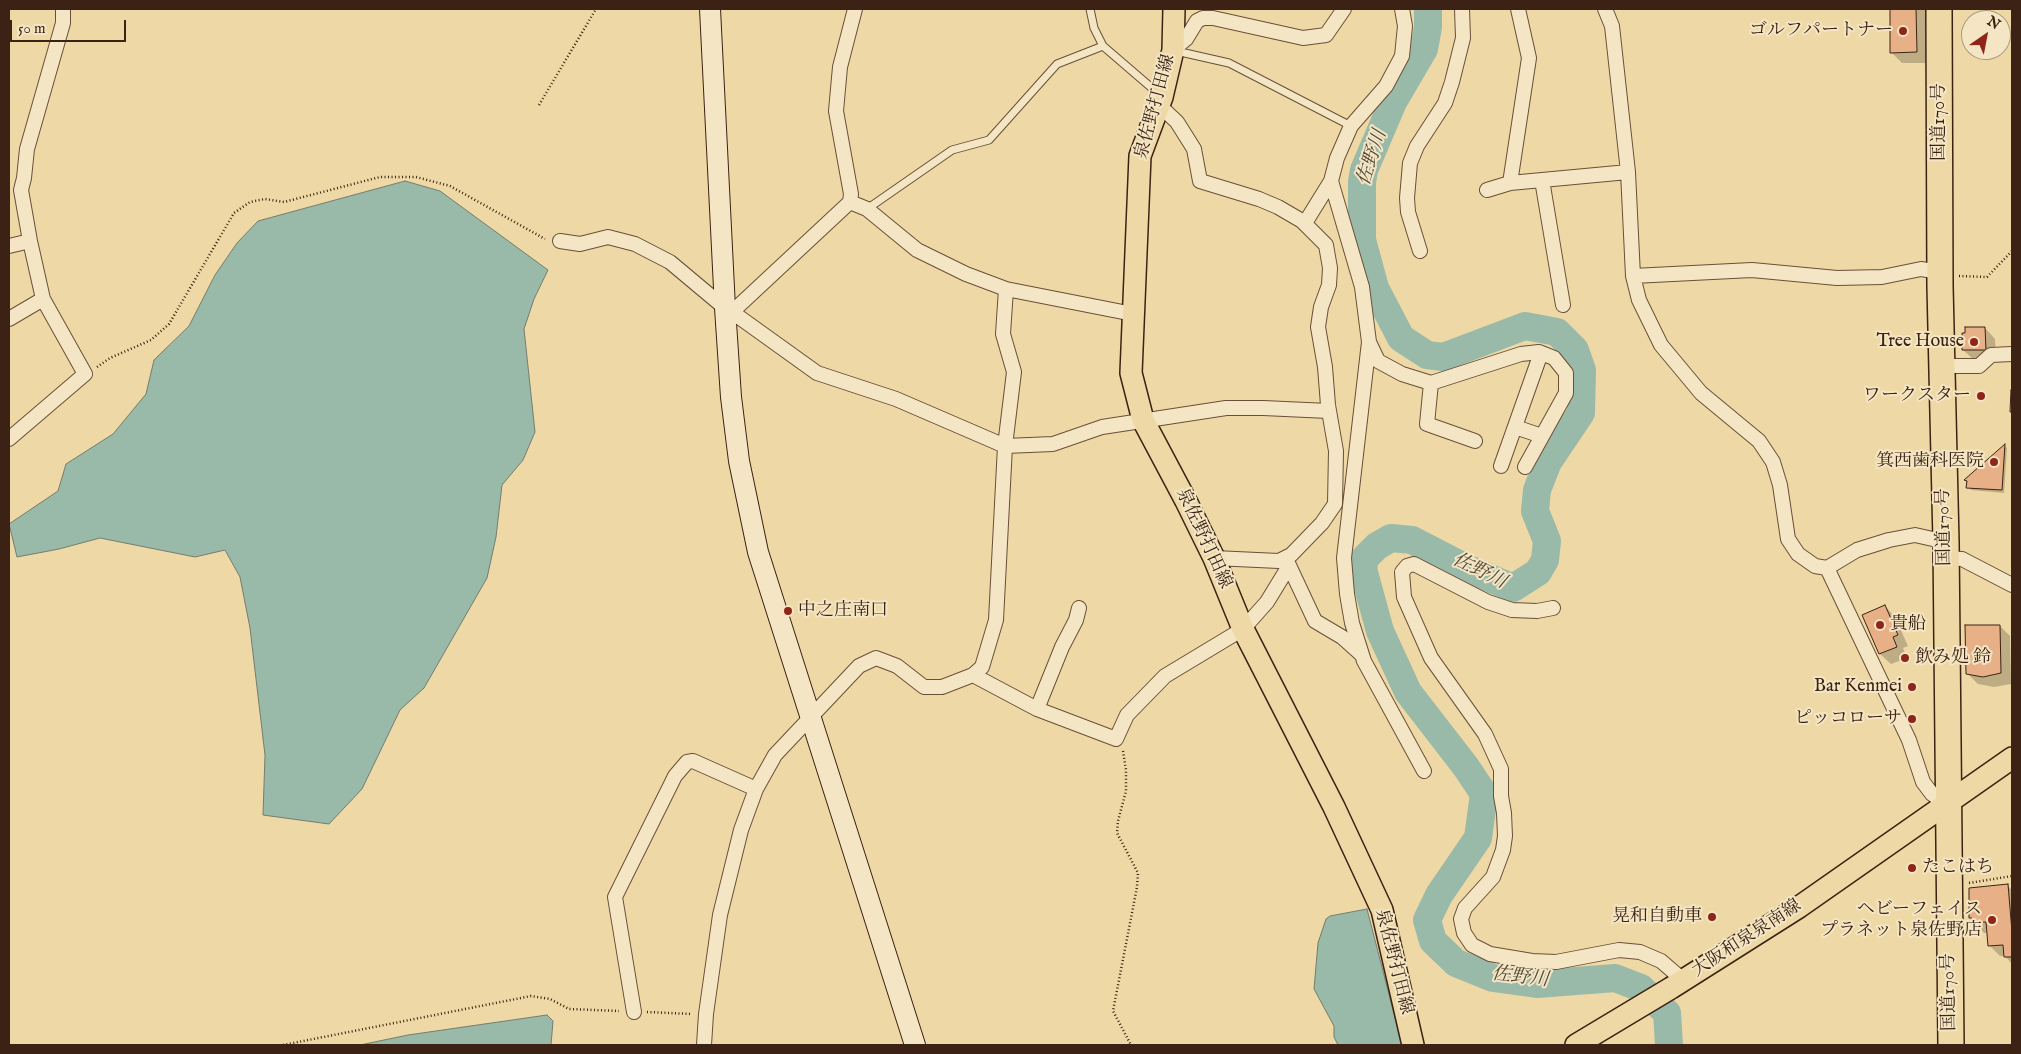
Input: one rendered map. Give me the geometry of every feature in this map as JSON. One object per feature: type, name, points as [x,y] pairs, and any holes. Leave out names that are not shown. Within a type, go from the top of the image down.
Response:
[{"type":"highway","name":"国道170号","points":[[1939,9],[1940,272],[1946,550],[1951,1045]]},
{"type":"main road","name":"泉佐野打田線","points":[[1174,9],[1173,50],[1160,101],[1140,156],[1131,373],[1143,420],[1214,558],[1243,628],[1334,807],[1382,910],[1413,1045]]},
{"type":"main road","name":"大阪和泉泉南線","points":[[1576,1045],[1677,984],[1798,907],[1948,805],[2012,758]]},
{"type":"street","points":[[9,439],[85,374],[43,299],[21,190],[27,148],[63,22],[63,9]]},
{"type":"street","points":[[710,9],[731,397],[738,452],[758,552],[915,1045]]},
{"type":"street","points":[[727,311],[850,202],[851,194],[836,111],[840,67],[855,9]]},
{"type":"street","points":[[1173,50],[1186,39],[1197,21],[1203,18],[1213,18],[1303,38],[1326,35],[1344,9]]},
{"type":"street","points":[[1305,223],[1331,181],[1337,158],[1352,126],[1386,86],[1402,56],[1405,26],[1402,9]]},
{"type":"street","points":[[1420,251],[1408,212],[1407,198],[1410,163],[1416,146],[1445,103],[1463,38],[1462,9]]},
{"type":"street","points":[[1510,183],[1529,58],[1518,9]]},
{"type":"street","points":[[1605,9],[1612,26],[1628,172],[1633,276],[1639,300],[1661,346],[1701,393],[1759,440],[1773,462],[1780,485],[1788,539],[1798,554],[1815,566],[1827,568],[1857,550],[1889,540],[1915,535],[2012,585]]},
{"type":"street","points":[[973,675],[1037,709],[1116,740],[1127,716],[1165,676],[1243,628],[1266,602],[1292,555],[1322,523],[1335,504],[1336,451],[1318,327],[1321,307],[1329,285],[1330,268],[1326,245],[1305,223],[1278,207],[1259,198],[1200,181],[1194,149],[1177,122],[1160,101]]},
{"type":"street","points":[[1487,190],[1510,183],[1628,172]]},
{"type":"street","points":[[1542,180],[1563,305]]},
{"type":"street","points":[[1331,181],[1362,287],[1370,342],[1378,361],[1402,374],[1431,383],[1521,354],[1541,353],[1554,358],[1566,373],[1566,393],[1525,467]]},
{"type":"street","points":[[850,202],[867,209],[917,250],[966,274],[1006,289],[1134,314]]},
{"type":"street","points":[[560,241],[580,244],[608,237],[636,244],[670,262],[727,311],[817,373],[896,399],[1005,446],[1053,444],[1102,427],[1226,408],[1329,411]]},
{"type":"street","points":[[9,246],[30,242]]},
{"type":"street","points":[[1633,276],[1752,270],[1837,278],[1882,276],[1921,269],[1940,272]]},
{"type":"street","points":[[704,1045],[706,1014],[720,915],[741,830],[756,789],[775,755],[859,666],[876,658],[897,666],[924,687],[942,687],[973,675],[982,667],[996,620],[1005,446],[1014,372],[1003,334],[1006,289]]},
{"type":"street","points":[[9,318],[43,299]]},
{"type":"street","points":[[1370,342],[1344,558],[1352,623],[1361,654],[1424,771]]},
{"type":"street","points":[[1501,466],[1541,353]]},
{"type":"street","points":[[1942,366],[1978,366],[1992,355],[2012,354]]},
{"type":"street","points":[[1431,383],[1427,424],[1476,441]]},
{"type":"street","points":[[1515,427],[1542,436]]},
{"type":"street","points":[[1335,504],[1349,510]]},
{"type":"street","points":[[1214,558],[1288,562]]},
{"type":"street","points":[[1288,562],[1315,621],[1342,637],[1361,654]]},
{"type":"street","points":[[1553,608],[1537,611],[1512,610],[1488,602],[1414,564],[1407,566],[1402,572],[1404,597],[1431,658],[1485,734],[1501,769],[1501,796],[1505,836],[1503,850],[1493,877],[1465,908],[1460,919],[1464,934],[1472,944],[1490,954],[1532,961],[1556,962],[1619,950],[1640,952],[1661,961],[1677,984]]},
{"type":"street","points":[[1827,568],[1909,740],[1924,782],[1932,794],[1948,805]]},
{"type":"street","points":[[1037,709],[1062,647],[1076,620],[1079,608]]},
{"type":"street","points":[[634,1012],[615,897],[675,776],[687,762],[693,761],[756,789]]},
{"type":"lane","points":[[1090,9],[1094,28],[1103,46],[1160,101]]},
{"type":"lane","points":[[867,209],[952,150],[989,140],[1057,64],[1103,46]]},
{"type":"lane","points":[[1173,50],[1228,63],[1352,126]]},
{"type":"path","points":[[540,105],[596,9]]},
{"type":"path","points":[[85,374],[110,358],[151,340],[170,324],[234,213],[250,202],[265,199],[284,202],[380,178],[416,177],[450,186],[549,242],[560,241]]},
{"type":"path","points":[[1940,272],[1956,276],[1987,277],[2012,251]]},
{"type":"path","points":[[1116,740],[1124,752],[1126,770],[1126,791],[1118,821],[1117,833],[1138,873],[1114,1011],[1131,1045]]},
{"type":"path","points":[[1949,883],[1965,883],[2012,876]]},
{"type":"path","points":[[283,1045],[531,996],[550,1000],[569,1009],[706,1014]]},
{"type":"shaded area","points":[[405,181],[440,191],[548,270],[534,299],[524,329],[535,432],[523,460],[502,485],[496,537],[487,578],[424,688],[400,710],[362,789],[329,824],[263,815],[265,755],[250,628],[240,577],[225,550],[195,557],[100,538],[59,549],[17,557],[9,524],[58,491],[66,464],[113,434],[146,394],[154,360],[189,326],[215,275],[237,243],[258,221]]},
{"type":"shaded area","points":[[1367,909],[1402,1045],[1338,1045],[1334,1037],[1334,1026],[1314,989],[1318,943],[1326,919],[1330,916]]},
{"type":"shaded area","points":[[547,1015],[553,1021],[551,1045],[360,1045],[408,1035]]},
{"type":"building","name":"ゴルフパートナー","points":[[1890,9],[1916,9],[1917,52],[1890,53]]},
{"type":"building","name":"Tree House","points":[[1965,327],[1985,327],[1986,350],[1962,350],[1962,333],[1965,333]]},
{"type":"building","points":[[2011,390],[2012,412],[2010,412]]},
{"type":"building","name":"箕西歯科医院","points":[[2005,444],[2002,490],[1966,488],[1967,481],[1964,480]]},
{"type":"building","name":"貴船","points":[[1885,605],[1898,635],[1893,637],[1897,647],[1879,654],[1862,615]]},
{"type":"building","points":[[1965,625],[2000,625],[2001,673],[1983,677],[1966,674]]},
{"type":"building","name":"ヘビーフェイス プラネット泉佐野店","points":[[2008,884],[2012,957],[2004,957],[2003,945],[1988,946],[1986,922],[1972,923],[1972,918],[1969,918],[1969,888]]},
{"type":"waterway","name":"佐野川","points":[[1428,9],[1428,27],[1424,49],[1393,102],[1364,170],[1362,182],[1362,240],[1375,288],[1401,338],[1427,355],[1443,357],[1525,326],[1557,332],[1575,350],[1582,370],[1581,413],[1548,462],[1537,490],[1535,511],[1547,541],[1545,560],[1538,572],[1513,588],[1466,568],[1412,540],[1391,538],[1377,546],[1365,558],[1363,569],[1380,631],[1408,692],[1466,767],[1484,794],[1478,838],[1439,895],[1427,920],[1433,941],[1456,963],[1493,978],[1537,984],[1615,978],[1641,988],[1667,1013],[1669,1045]]},
{"type":"place","name":"ゴルフパートナー","points":[[1903,31]]},
{"type":"place","name":"Tree House","points":[[1974,342]]},
{"type":"place","name":"ワークスター","points":[[1981,396]]},
{"type":"place","name":"箕西歯科医院","points":[[1994,462]]},
{"type":"place","name":"中之庄南口","points":[[788,611]]},
{"type":"place","name":"貴船","points":[[1880,625]]},
{"type":"place","name":"飲み処 鈴","points":[[1905,658]]},
{"type":"place","name":"Bar Kenmei","points":[[1912,687]]},
{"type":"place","name":"ピッコローサ","points":[[1912,719]]},
{"type":"place","name":"たこはち","points":[[1912,868]]},
{"type":"place","name":"晃和自動車","points":[[1712,917]]},
{"type":"place","name":"ヘビーフェイス プラネット泉佐野店","points":[[1992,920]]}]
